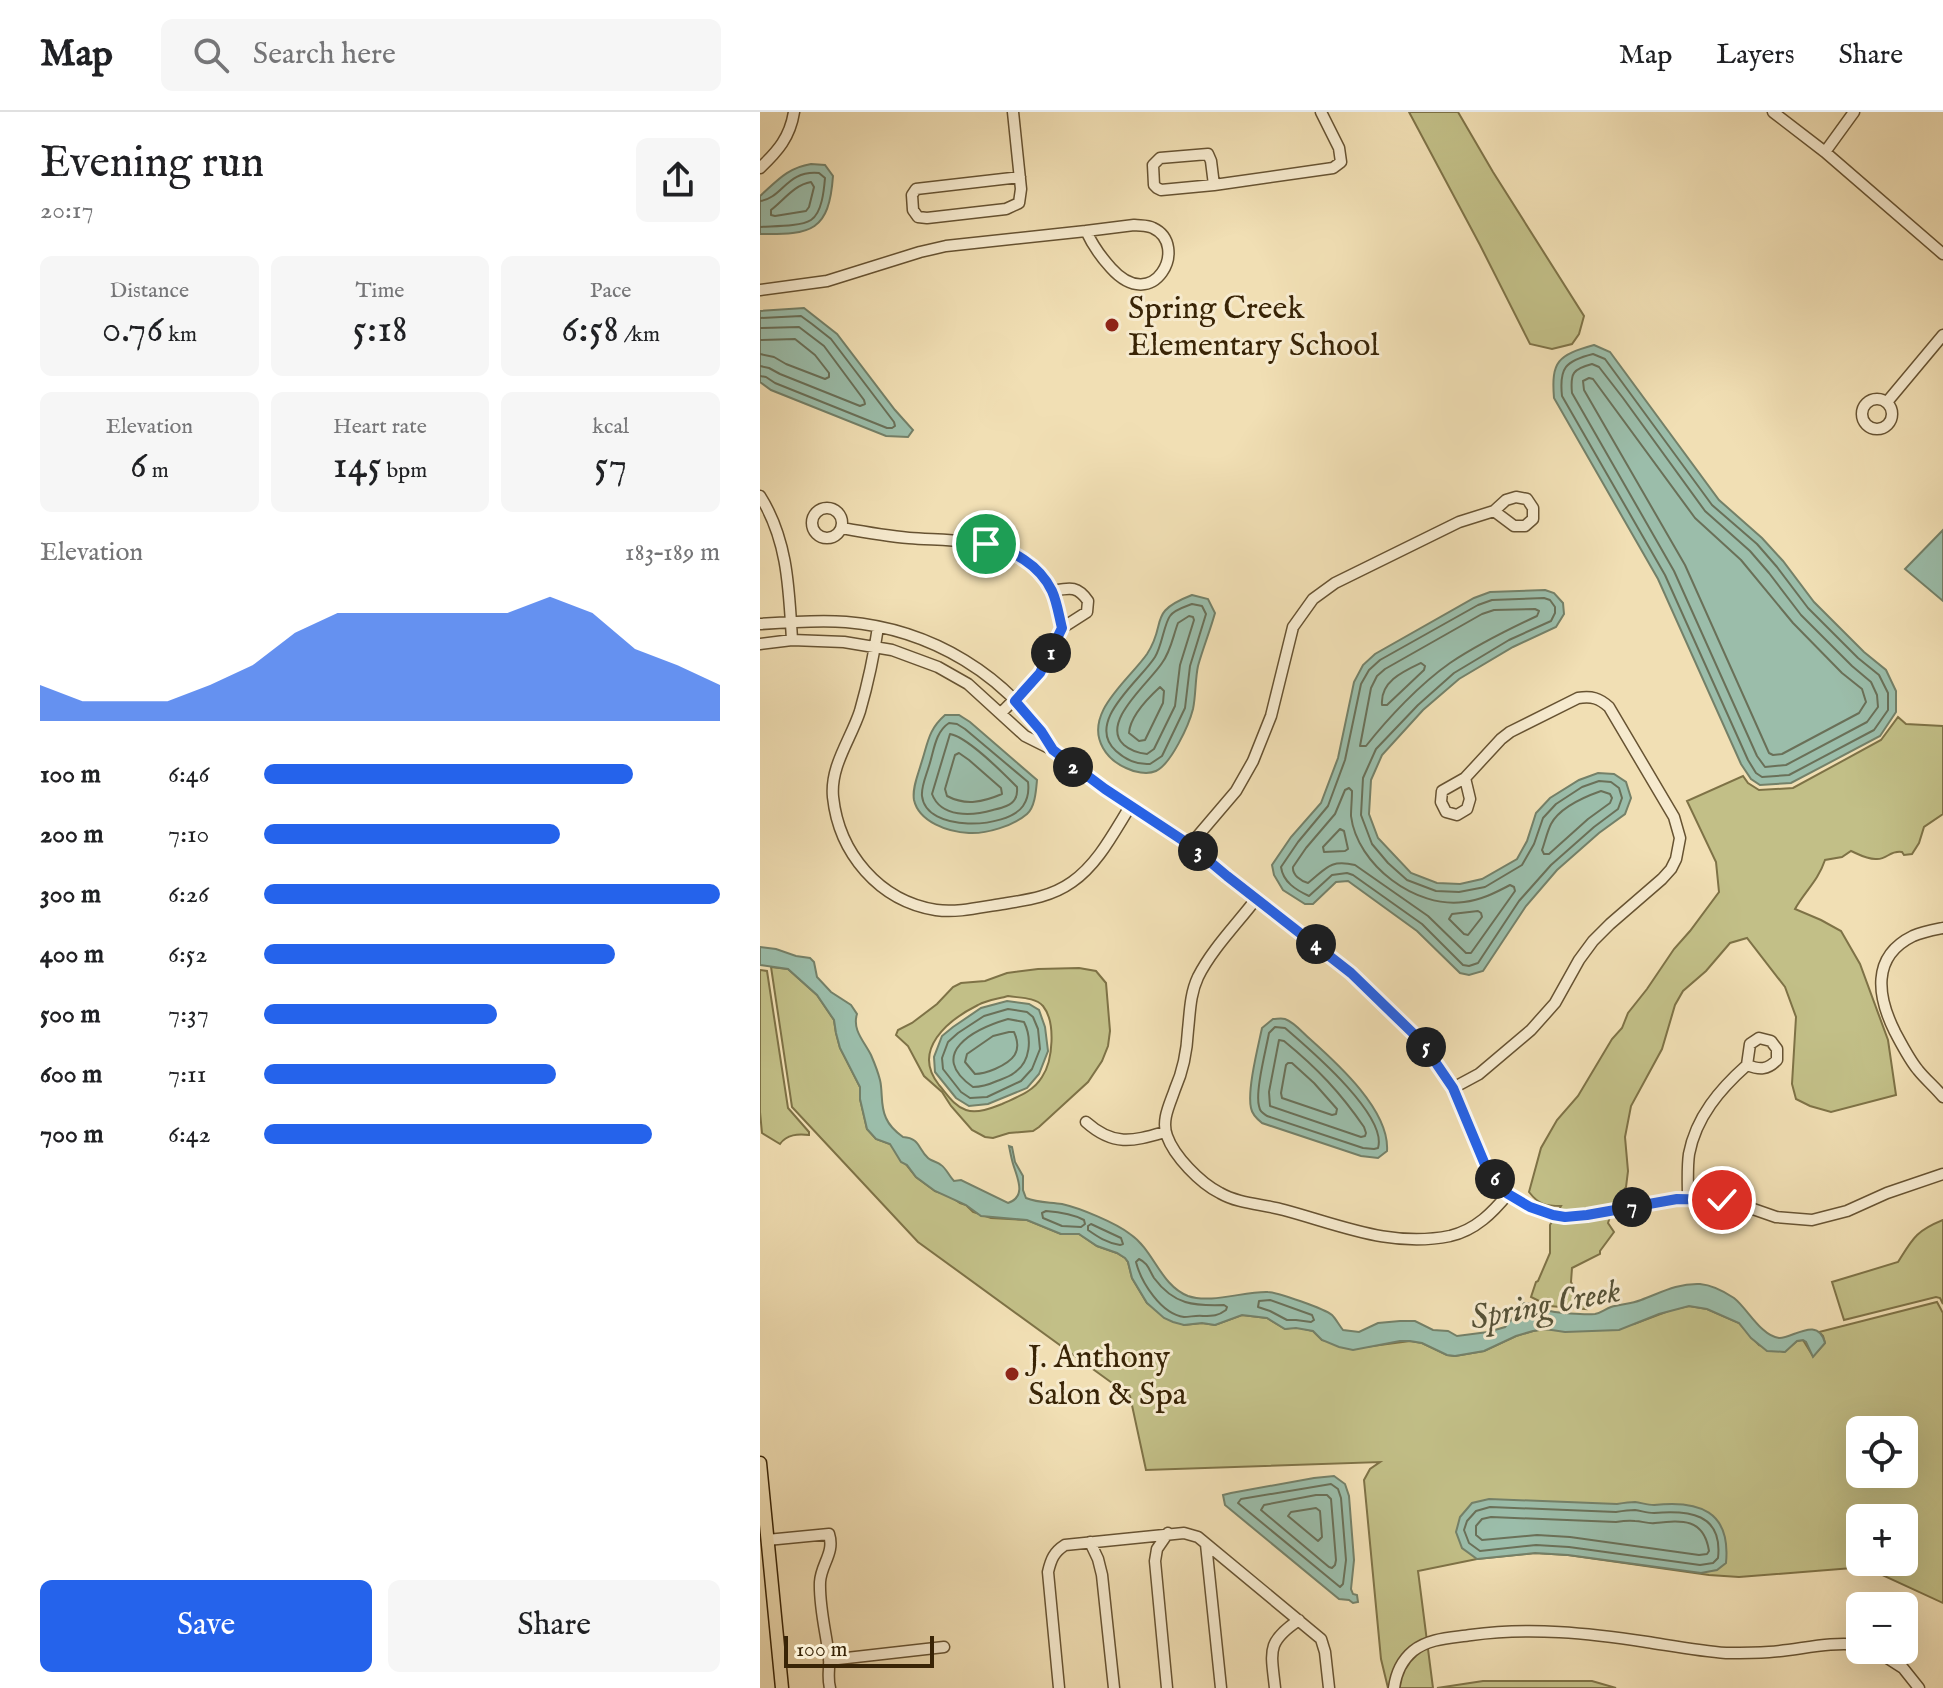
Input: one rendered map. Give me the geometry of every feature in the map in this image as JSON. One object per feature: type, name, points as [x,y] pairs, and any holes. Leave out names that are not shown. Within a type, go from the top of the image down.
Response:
[{"type":"main road","points":[[760,1463],[782,1688]]},
{"type":"street","points":[[760,168],[782,146],[794,112]]},
{"type":"street","points":[[1013,112],[1020,177],[1021,200],[1013,207],[927,218],[918,217],[913,210],[912,195],[916,189],[1020,177]]},
{"type":"street","points":[[1214,185],[1208,154],[1160,158],[1153,165],[1154,185],[1159,189],[1214,185],[1330,169],[1341,162],[1341,153],[1321,112]]},
{"type":"street","points":[[1773,112],[1825,152],[1943,254]]},
{"type":"street","points":[[1825,152],[1854,112]]},
{"type":"street","points":[[760,290],[827,281],[946,246],[1134,225],[1157,229],[1165,239],[1167,265],[1160,277],[1149,284],[1137,285],[1125,281],[1094,248],[1086,231]]},
{"type":"street","points":[[1887,402],[1943,335]]},
{"type":"street","points":[[760,496],[781,541],[792,640]]},
{"type":"street","points":[[1190,845],[1236,791],[1253,761],[1271,716],[1293,627],[1313,599],[1335,583],[1459,522],[1494,511]]},
{"type":"street","points":[[842,528],[999,547],[1022,557],[1052,591],[1062,628]]},
{"type":"street","points":[[1001,713],[1040,673],[1062,628],[1087,612],[1088,601],[1082,592],[1072,588],[1052,591]]},
{"type":"street","points":[[760,624],[847,622],[912,636],[955,654],[995,681],[1041,731],[1053,750]]},
{"type":"street","points":[[878,627],[859,712],[832,786],[839,825],[849,850],[864,871],[882,887],[912,903],[947,911],[1046,895],[1070,883],[1089,867],[1131,805]]},
{"type":"street","points":[[760,644],[828,640],[875,646],[916,658],[948,672],[968,684],[1025,736],[1053,750],[1074,768],[1190,845],[1329,954],[1421,1041],[1453,1088],[1486,1167],[1508,1194],[1530,1207],[1565,1217],[1688,1198],[1722,1200],[1788,1220],[1812,1220],[1847,1211],[1887,1193],[1943,1174]]},
{"type":"street","points":[[1453,1088],[1479,1074],[1539,1022],[1555,1003],[1593,941],[1671,869],[1680,838],[1674,817],[1609,707],[1600,699],[1578,698],[1510,732],[1491,747],[1465,778]]},
{"type":"street","points":[[1256,899],[1197,979],[1183,1061],[1166,1114],[1165,1132],[1182,1161],[1209,1187],[1240,1201],[1280,1208],[1366,1234],[1411,1238],[1451,1236],[1486,1218],[1508,1194]]},
{"type":"street","points":[[1943,928],[1903,943],[1888,960],[1881,983],[1884,1006],[1898,1038],[1918,1070],[1943,1097]]},
{"type":"street","points":[[1688,1198],[1689,1154],[1696,1130],[1722,1088],[1747,1065]]},
{"type":"street","points":[[1086,1122],[1095,1131],[1119,1140],[1130,1141],[1165,1132]]},
{"type":"street","points":[[1167,1688],[1155,1561],[1157,1549],[1168,1533]]},
{"type":"street","points":[[1059,1688],[1048,1572],[1050,1560],[1056,1551],[1065,1545],[1168,1533],[1192,1534],[1321,1639],[1329,1688]]},
{"type":"street","points":[[767,1540],[829,1534],[832,1546],[822,1569],[820,1587],[830,1688]]},
{"type":"street","points":[[1090,1542],[1102,1575],[1114,1688]]},
{"type":"street","points":[[1206,1544],[1221,1688]]},
{"type":"street","points":[[1275,1688],[1272,1649],[1276,1638],[1299,1620]]},
{"type":"street","points":[[1394,1688],[1401,1664],[1420,1646],[1442,1639],[1501,1632],[1536,1630],[1572,1633],[1733,1653],[1846,1644]]},
{"type":"street","points":[[829,1660],[944,1647]]},
{"type":"street","points":[[1897,1664],[1919,1688]]},
{"type":"shaded area","points":[[1409,112],[1458,112],[1584,316],[1579,334],[1572,344],[1552,349],[1530,344]]},
{"type":"shaded area","points":[[1898,717],[1906,724],[1943,726],[1943,814],[1924,827],[1912,854],[1898,852],[1874,859],[1851,851],[1842,857],[1825,860],[1795,909],[1841,931],[1860,964],[1888,1040],[1896,1095],[1831,1112],[1796,1099],[1792,1084],[1796,1017],[1785,987],[1747,938],[1730,943],[1706,971],[1683,991],[1675,1005],[1662,1049],[1631,1106],[1625,1137],[1626,1187],[1615,1201],[1608,1223],[1614,1232],[1600,1254],[1572,1268],[1571,1282],[1586,1309],[1549,1306],[1531,1297],[1550,1253],[1550,1225],[1561,1206],[1543,1204],[1529,1192],[1541,1148],[1557,1120],[1578,1096],[1612,1039],[1622,1028],[1628,1013],[1719,892],[1716,862],[1687,801],[1743,776],[1759,790],[1793,788],[1881,740]]},
{"type":"shaded area","points":[[771,967],[788,969],[817,995],[834,1020],[840,1048],[860,1087],[867,1129],[876,1139],[890,1144],[916,1177],[973,1212],[991,1218],[1027,1220],[1061,1234],[1079,1234],[1097,1246],[1117,1253],[1128,1262],[1132,1278],[1147,1303],[1184,1325],[1215,1325],[1242,1315],[1267,1318],[1285,1329],[1296,1327],[1313,1331],[1322,1340],[1365,1347],[1410,1341],[1455,1356],[1484,1351],[1533,1331],[1576,1331],[1634,1324],[1689,1306],[1707,1309],[1739,1323],[1759,1345],[1784,1352],[1803,1340],[1813,1356],[1825,1343],[1819,1332],[1937,1302],[1943,1313],[1943,1603],[1884,1576],[1918,1576],[1918,1504],[1846,1504],[1846,1569],[1739,1577],[1568,1555],[1535,1553],[1477,1559],[1418,1571],[1433,1688],[1388,1688],[1381,1659],[1364,1480],[1370,1469],[1380,1462],[1146,1470],[1130,1396],[918,1242],[792,1107]]},
{"type":"shaded area","points":[[1079,968],[1096,971],[1106,983],[1110,1031],[1108,1046],[1088,1082],[1039,1127],[1033,1131],[985,1137],[972,1130],[942,1092],[924,1076],[908,1046],[896,1035],[898,1030],[912,1023],[961,983],[1038,969]],"holes":[[[1008,996],[1036,1001],[1047,1013],[1052,1042],[1046,1070],[1034,1087],[1019,1096],[984,1110],[966,1110],[951,1099],[931,1072],[931,1048],[955,1019],[985,1002]]]},
{"type":"shaded area","points":[[760,970],[767,971],[788,1108],[809,1132],[809,1135],[789,1136],[780,1144],[762,1133]]},
{"type":"shaded area","points":[[1943,1220],[1943,1304],[1936,1297],[1844,1320],[1832,1282],[1898,1262],[1916,1236]]},
{"type":"shaded area","points":[[1483,1681],[1592,1681],[1616,1688],[1437,1688]]},
{"type":"water","points":[[811,164],[825,165],[833,176],[831,194],[822,219],[805,231],[760,234],[760,196],[789,172]]},
{"type":"water","points":[[804,308],[837,334],[913,430],[908,437],[886,436],[771,390],[760,382],[760,311]]},
{"type":"water","points":[[1594,345],[1610,352],[1719,500],[1762,538],[1814,602],[1886,670],[1896,691],[1896,712],[1880,736],[1791,783],[1760,785],[1751,779],[1741,764],[1658,579],[1554,398],[1554,376],[1559,361],[1572,352]]},
{"type":"water","points":[[1943,530],[1943,601],[1905,569]]},
{"type":"water","points":[[1545,590],[1554,593],[1563,603],[1564,614],[1556,627],[1513,647],[1459,679],[1423,710],[1382,755],[1371,780],[1369,814],[1378,838],[1411,873],[1437,883],[1460,884],[1482,879],[1517,859],[1536,813],[1550,798],[1579,780],[1598,773],[1614,774],[1626,782],[1631,798],[1625,814],[1557,870],[1526,906],[1483,971],[1469,975],[1460,973],[1417,931],[1348,881],[1336,882],[1313,904],[1305,904],[1283,890],[1272,865],[1291,837],[1321,803],[1338,758],[1354,682],[1363,665],[1375,654],[1474,598],[1490,592]]},
{"type":"water","points":[[1192,595],[1208,599],[1215,613],[1198,666],[1191,716],[1179,743],[1162,767],[1149,773],[1133,771],[1116,762],[1103,748],[1098,735],[1103,710],[1147,654],[1163,613]]},
{"type":"water","points":[[945,715],[959,715],[970,722],[1037,780],[1036,794],[1027,814],[999,828],[969,833],[944,828],[928,820],[917,808],[915,786],[929,737]]},
{"type":"water","points":[[760,947],[810,958],[817,977],[831,992],[851,1005],[857,1014],[857,1030],[878,1074],[887,1121],[903,1137],[916,1142],[928,1158],[943,1166],[954,1181],[961,1180],[1008,1203],[1014,1200],[1019,1190],[1009,1146],[1012,1147],[1015,1162],[1023,1176],[1026,1198],[1070,1206],[1124,1230],[1145,1249],[1170,1284],[1188,1296],[1207,1299],[1273,1293],[1328,1312],[1343,1330],[1359,1332],[1378,1323],[1415,1321],[1433,1330],[1448,1331],[1457,1336],[1505,1327],[1524,1303],[1556,1312],[1595,1314],[1677,1287],[1700,1284],[1734,1298],[1772,1336],[1779,1338],[1811,1329],[1822,1335],[1825,1343],[1813,1357],[1803,1340],[1797,1341],[1785,1352],[1767,1351],[1739,1323],[1707,1309],[1689,1306],[1619,1330],[1565,1332],[1545,1329],[1516,1336],[1484,1351],[1455,1356],[1410,1341],[1353,1350],[1322,1340],[1313,1331],[1285,1329],[1267,1318],[1242,1315],[1215,1325],[1173,1322],[1147,1303],[1132,1278],[1128,1262],[1117,1253],[1097,1246],[1079,1234],[1061,1234],[1027,1220],[981,1216],[916,1177],[901,1162],[890,1144],[876,1139],[867,1129],[860,1087],[840,1048],[834,1020],[817,995],[788,969],[760,965]]},
{"type":"water","points":[[1007,1001],[1029,1004],[1039,1010],[1048,1051],[1039,1074],[1027,1088],[988,1104],[969,1106],[956,1098],[935,1072],[934,1057],[942,1036],[953,1027],[981,1008]]},
{"type":"water","points":[[1273,1019],[1285,1019],[1295,1025],[1360,1089],[1380,1120],[1387,1151],[1378,1158],[1361,1156],[1262,1123],[1255,1116],[1250,1100],[1254,1068],[1262,1028]]},
{"type":"water","points":[[1334,1476],[1345,1484],[1349,1496],[1354,1560],[1351,1589],[1357,1595],[1358,1602],[1353,1603],[1339,1599],[1225,1505],[1223,1495]]},
{"type":"water","points":[[1489,1499],[1635,1502],[1698,1507],[1717,1520],[1723,1531],[1726,1563],[1717,1570],[1701,1573],[1568,1555],[1535,1553],[1477,1559],[1462,1548],[1456,1532],[1460,1517],[1472,1503]]},
{"type":"place","name":"Spring Creek Elementary School","points":[[1112,325]]},
{"type":"place","name":"J. Anthony Salon & Spa","points":[[1012,1374]]},
{"type":"route","points":[[986,544],[1022,557],[1040,573],[1052,591],[1062,628],[1040,673],[1015,701],[1053,750],[1074,768],[1190,845],[1329,954],[1421,1041],[1453,1088],[1486,1167],[1508,1194],[1530,1207],[1565,1217],[1677,1199],[1722,1200]]},
{"type":"water label","name":"Spring Creek","points":[[1545,1303]]}]
